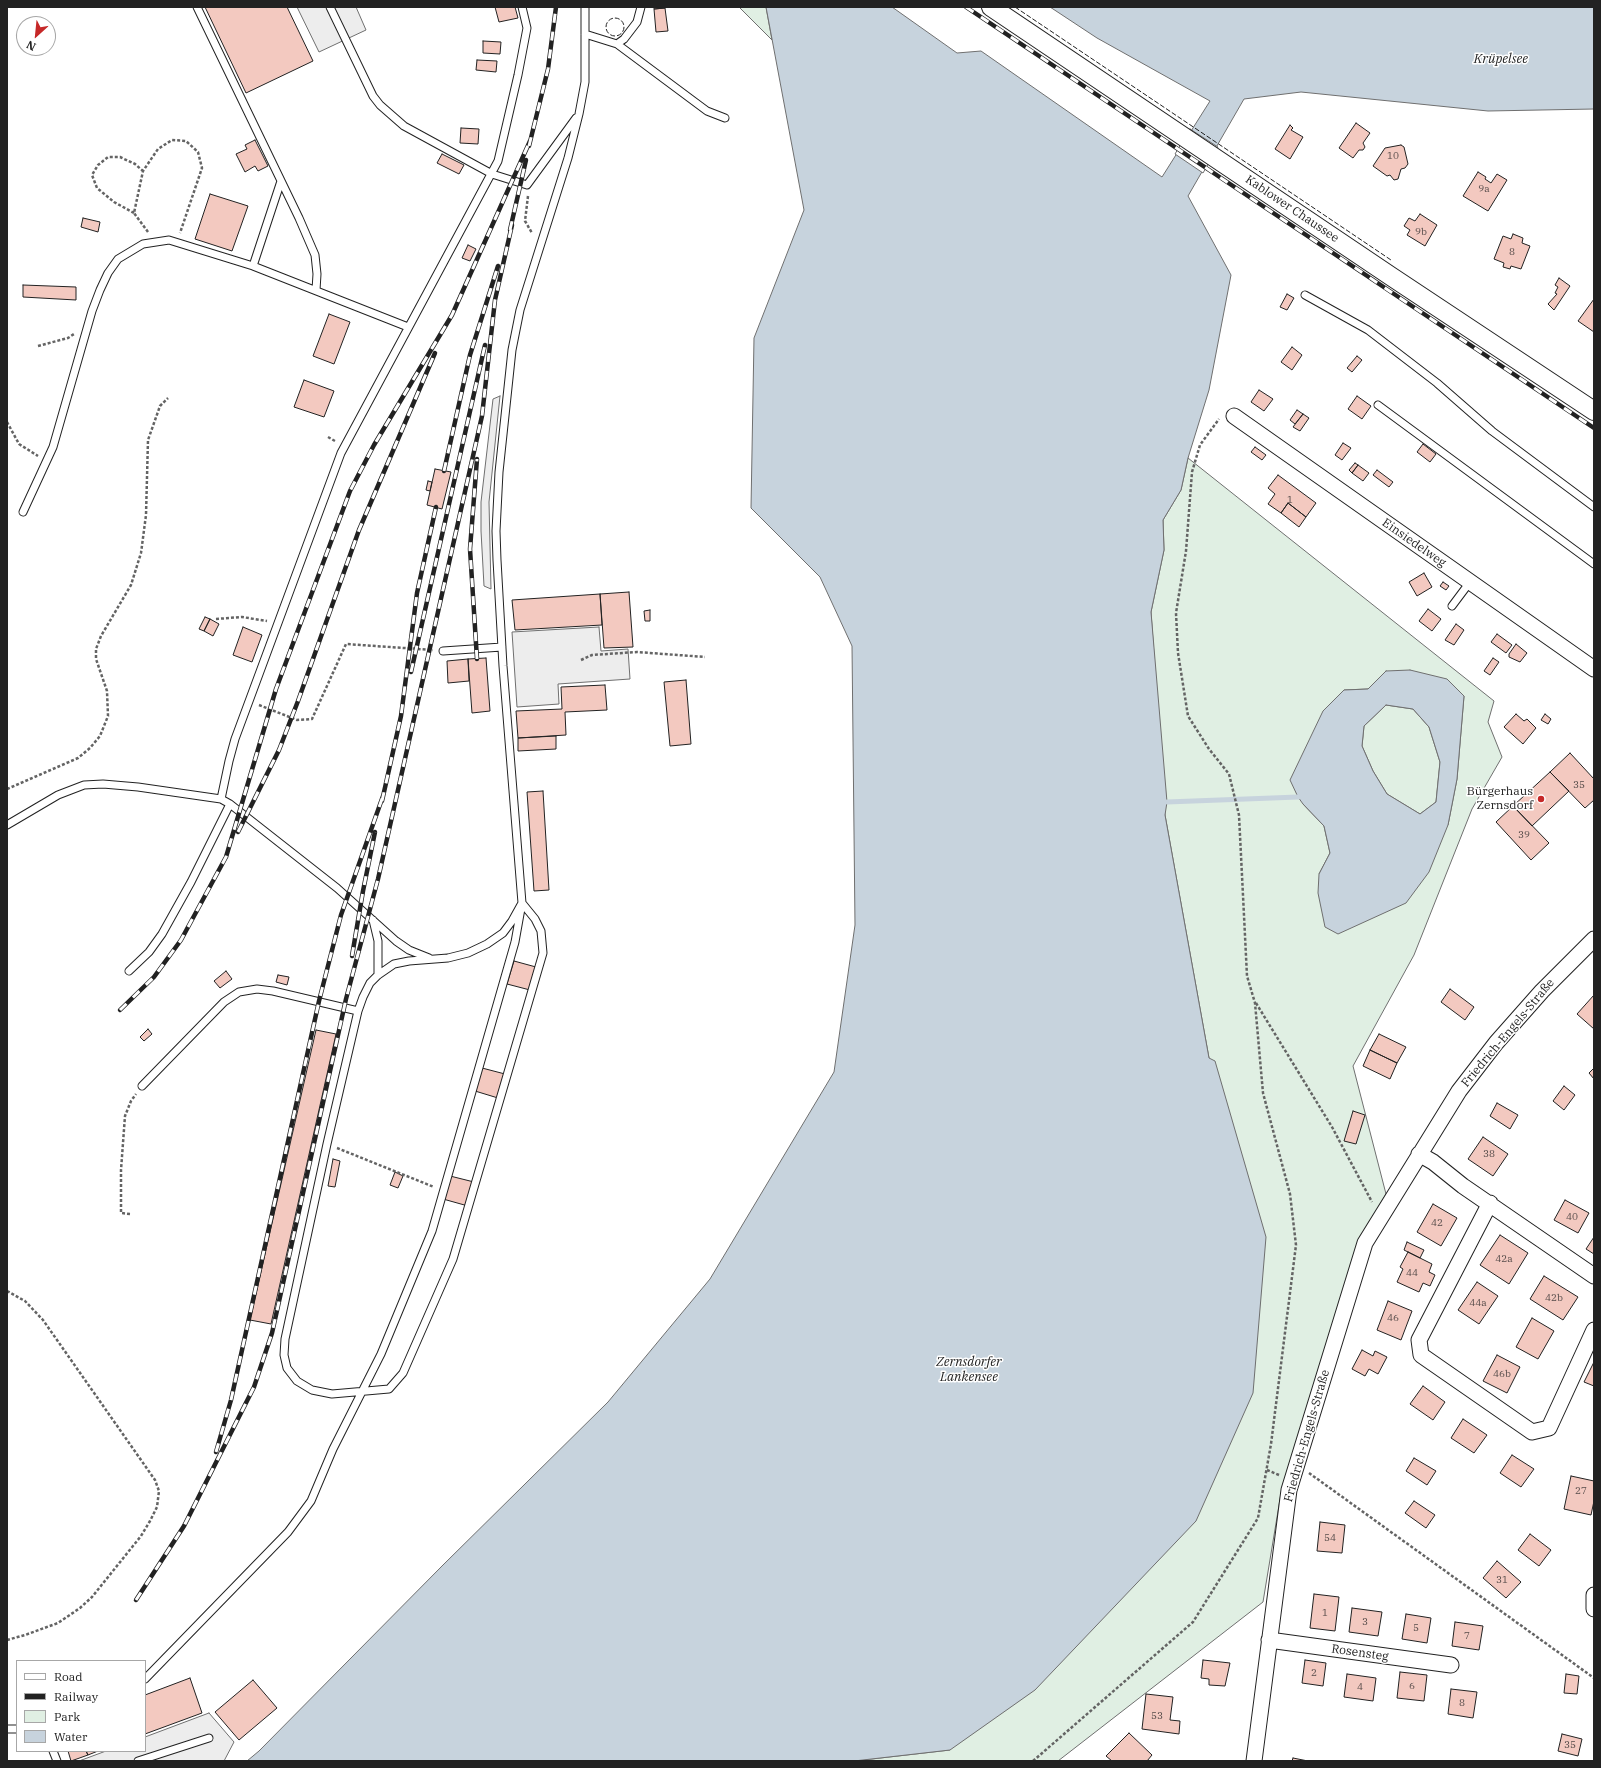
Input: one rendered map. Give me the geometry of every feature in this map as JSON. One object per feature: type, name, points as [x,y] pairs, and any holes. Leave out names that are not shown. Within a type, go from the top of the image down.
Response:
[{"type":"street","name":"Kablower Chaussee","points":[[990,7],[1398,281],[1594,410]]},
{"type":"street","name":"Einsiedelweg","points":[[1234,416],[1594,669]]},
{"type":"street","name":"Friedrich-Engels-Straße","points":[[1254,1761],[1289,1490],[1365,1243],[1459,1091],[1496,1043],[1542,991],[1594,939]]},
{"type":"street","points":[[1419,1154],[1433,1162],[1463,1186],[1490,1203],[1594,1276]]},
{"type":"street","points":[[1490,1203],[1419,1340],[1422,1355],[1532,1432],[1549,1428],[1594,1330]]},
{"type":"street","points":[[1594,1595],[1594,1609]]},
{"type":"street","name":"Rosensteg","points":[[1270,1640],[1451,1665]]},
{"type":"lane","points":[[197,7],[315,255],[317,274],[316,290]]},
{"type":"lane","points":[[330,7],[373,96],[380,105],[404,126],[492,174],[527,185],[579,114]]},
{"type":"lane","points":[[221,799],[229,761],[341,453],[498,161],[518,75],[527,28],[522,7]]},
{"type":"lane","points":[[146,1677],[156,1669],[299,1519],[311,1501],[333,1449],[381,1354],[432,1231],[515,942],[522,903],[502,647],[496,531],[499,472],[512,350],[520,310],[568,158],[579,114],[584,82],[586,7]]},
{"type":"lane","points":[[617,44],[624,39],[637,22],[641,7]]},
{"type":"lane","points":[[585,34],[617,44],[707,111],[725,118]]},
{"type":"lane","points":[[253,266],[281,181]]},
{"type":"lane","points":[[23,512],[53,447],[87,325],[108,274],[118,259],[143,244],[169,240],[253,266],[408,327]]},
{"type":"lane","points":[[1305,295],[1374,334],[1437,383],[1502,438],[1594,507]]},
{"type":"lane","points":[[1378,405],[1594,564]]},
{"type":"lane","points":[[1452,606],[1470,582]]},
{"type":"lane","points":[[443,651],[502,647]]},
{"type":"lane","points":[[7,825],[58,794],[84,785],[103,784],[138,787],[221,799],[230,804],[337,888],[409,950],[431,959]]},
{"type":"lane","points":[[129,971],[149,952],[162,934],[191,882],[230,804]]},
{"type":"lane","points":[[522,903],[535,919],[541,931],[543,953],[453,1259],[403,1373],[389,1389],[332,1394],[312,1390],[297,1381],[287,1368],[284,1355],[285,1339],[327,1144],[358,1011],[370,983],[378,974],[394,964],[409,961],[448,958],[468,953],[487,944],[503,933],[522,903]]},
{"type":"lane","points":[[373,920],[378,941],[378,974]]},
{"type":"lane","points":[[142,1086],[224,1002],[239,992],[252,990],[273,991],[358,1011]]},
{"type":"lane","points":[[138,1761],[209,1738]]},
{"type":"path","points":[[134,213],[143,171],[158,149],[172,140],[186,141],[198,152],[202,168],[177,243]]},
{"type":"path","points":[[143,171],[135,164],[120,156],[108,157],[98,165],[92,175],[97,188],[114,202],[134,213],[156,242]]},
{"type":"path","points":[[527,185],[528,197],[525,221],[530,231],[541,242]]},
{"type":"path","points":[[38,346],[68,338],[87,325]]},
{"type":"path","points":[[7,788],[78,758],[90,748],[100,736],[108,716],[107,691],[96,659],[96,648],[101,636],[131,585],[141,553],[146,515],[148,440],[160,406],[168,398]]},
{"type":"path","points":[[1033,1761],[1193,1622],[1258,1518],[1267,1470],[1296,1245],[1290,1194],[1263,1093],[1255,1003],[1247,976],[1239,815],[1229,774],[1209,749],[1188,716],[1178,653],[1176,613],[1186,551],[1192,472],[1194,465],[1200,445],[1224,412],[1234,416]]},
{"type":"path","points":[[7,422],[19,444],[47,460]]},
{"type":"path","points":[[216,619],[242,617],[264,620],[278,625]]},
{"type":"path","points":[[250,701],[297,720],[312,718],[346,644],[443,651]]},
{"type":"path","points":[[581,660],[592,655],[637,652],[705,657]]},
{"type":"path","points":[[1255,1003],[1332,1127],[1380,1217]]},
{"type":"path","points":[[130,1214],[121,1213],[123,1130],[125,1116],[131,1101],[142,1086]]},
{"type":"path","points":[[327,1144],[444,1191]]},
{"type":"path","points":[[7,1291],[25,1301],[43,1320],[154,1480],[159,1491],[157,1506],[141,1536],[92,1597],[80,1608],[58,1623],[25,1636],[7,1640]]},
{"type":"path","points":[[1267,1470],[1279,1475]]},
{"type":"path","points":[[1295,1470],[1312,1474],[1594,1678]]},
{"type":"green space","points":[[739,7],[766,7],[772,40]]},
{"type":"green space","points":[[1188,458],[1494,701],[1488,722],[1502,757],[1472,809],[1414,955],[1353,1066],[1386,1194],[1357,1245],[1281,1493],[1263,1602],[1058,1761],[854,1761],[950,1750],[1209,1058],[1165,815],[1151,612],[1164,550],[1163,520],[1181,490]],"holes":[[[1386,671],[1464,696],[1457,779],[1448,825],[1319,874],[1330,853],[1324,826],[1303,804],[1344,690],[1368,689]]]},
{"type":"green space","points":[[1386,705],[1413,709],[1429,727],[1440,762],[1436,802],[1420,814],[1387,794],[1373,771],[1362,746],[1364,726]]},
{"type":"shaded area","points":[[297,7],[356,7],[366,30],[319,52]]},
{"type":"shaded area","points":[[500,396],[489,502],[491,589],[484,586],[481,502],[493,399]]},
{"type":"shaded area","points":[[599,627],[601,651],[628,649],[630,679],[558,684],[559,704],[517,707],[512,632]]},
{"type":"shaded area","points":[[209,1713],[234,1742],[224,1761],[79,1761],[103,1752],[146,1752],[146,1737]]},
{"type":"water","name":"Zernsdorfer Lankensee","points":[[766,7],[892,7],[957,53],[981,51],[1162,177],[1210,101],[1097,38],[1050,7],[1594,7],[1594,109],[1488,111],[1301,92],[1244,99],[1188,196],[1231,275],[1209,390],[1188,458],[1181,490],[1163,520],[1164,550],[1151,612],[1167,802],[1165,815],[1209,1058],[1215,1061],[1266,1237],[1253,1393],[1196,1521],[1035,1690],[950,1750],[854,1761],[247,1761],[259,1751],[443,1565],[608,1402],[710,1279],[834,1072],[855,925],[852,646],[820,577],[751,508],[754,338],[804,210]]},
{"type":"water","points":[[1410,670],[1447,679],[1464,696],[1457,779],[1448,825],[1429,872],[1406,903],[1338,934],[1325,927],[1318,893],[1319,874],[1330,853],[1324,826],[1303,804],[1290,780],[1323,711],[1344,690],[1368,689],[1386,671]],"holes":[[[1386,705],[1413,709],[1429,727],[1440,762],[1436,802],[1420,814],[1387,794],[1373,771],[1362,746],[1364,726]]]},
{"type":"pier","points":[[1190,129],[1218,147],[1203,173],[1175,154]]},
{"type":"building","points":[[205,7],[287,7],[313,61],[246,93]]},
{"type":"building","points":[[495,7],[515,7],[518,18],[499,22]]},
{"type":"building","points":[[654,7],[665,7],[665,8],[654,9]]},
{"type":"building","points":[[665,8],[668,31],[656,32],[654,9]]},
{"type":"building","points":[[483,41],[501,42],[500,54],[483,53]]},
{"type":"building","points":[[477,60],[497,61],[496,72],[476,70]]},
{"type":"building","points":[[1356,123],[1370,133],[1363,143],[1365,147],[1363,150],[1359,150],[1353,158],[1339,148]]},
{"type":"building","points":[[1290,125],[1293,128],[1291,130],[1303,137],[1290,159],[1275,149]]},
{"type":"building","points":[[461,128],[479,129],[478,144],[460,143]]},
{"type":"building","points":[[255,140],[268,166],[258,171],[255,166],[245,172],[236,154],[247,149],[245,145]]},
{"type":"building","points":[[1401,145],[1404,147],[1408,164],[1405,168],[1401,169],[1398,179],[1394,180],[1390,175],[1387,176],[1373,166],[1385,148]]},
{"type":"building","points":[[442,154],[464,165],[459,174],[437,163]]},
{"type":"building","points":[[1478,172],[1486,177],[1485,179],[1491,183],[1497,174],[1507,180],[1488,211],[1463,196]]},
{"type":"building","points":[[210,194],[248,206],[232,251],[195,239]]},
{"type":"building","points":[[1420,214],[1437,225],[1425,246],[1407,235],[1410,230],[1404,226],[1409,218],[1415,221]]},
{"type":"building","points":[[83,218],[100,222],[98,232],[81,227]]},
{"type":"building","points":[[1513,234],[1523,238],[1522,243],[1530,246],[1521,269],[1511,266],[1510,269],[1503,267],[1504,263],[1494,259],[1503,236],[1511,239]]},
{"type":"building","points":[[468,245],[476,249],[470,261],[462,258]]},
{"type":"building","points":[[1559,278],[1570,286],[1554,310],[1548,304],[1557,294],[1555,293],[1558,287],[1555,285]]},
{"type":"building","points":[[23,285],[76,287],[76,300],[23,297]]},
{"type":"building","points":[[1287,294],[1294,298],[1287,310],[1280,307]]},
{"type":"building","points":[[1594,299],[1594,332],[1578,321]]},
{"type":"building","points":[[329,314],[350,322],[334,364],[313,356]]},
{"type":"building","points":[[1292,347],[1302,355],[1292,370],[1281,362]]},
{"type":"building","points":[[1357,356],[1362,360],[1352,372],[1347,368]]},
{"type":"building","points":[[304,380],[334,391],[324,417],[294,407]]},
{"type":"building","points":[[1259,390],[1273,399],[1264,411],[1251,402]]},
{"type":"building","points":[[1357,396],[1371,406],[1362,419],[1348,409]]},
{"type":"building","points":[[1297,410],[1303,414],[1295,424],[1290,420]]},
{"type":"building","points":[[1303,414],[1309,418],[1300,431],[1293,427]]},
{"type":"building","points":[[1343,443],[1351,448],[1342,460],[1335,455]]},
{"type":"building","points":[[1423,444],[1436,454],[1430,462],[1417,452]]},
{"type":"building","points":[[1255,447],[1266,455],[1262,460],[1251,452]]},
{"type":"building","points":[[1355,463],[1358,465],[1352,473],[1349,470]]},
{"type":"building","points":[[1358,465],[1369,473],[1363,481],[1352,473]]},
{"type":"building","points":[[435,469],[451,472],[442,509],[427,505]]},
{"type":"building","points":[[1377,470],[1393,482],[1389,487],[1373,475]]},
{"type":"building","points":[[1278,475],[1316,503],[1306,517],[1288,503],[1281,513],[1268,504],[1275,494],[1268,488]]},
{"type":"building","points":[[428,481],[432,482],[430,491],[426,490]]},
{"type":"building","points":[[1288,503],[1306,517],[1299,527],[1281,513]]},
{"type":"building","points":[[1424,573],[1432,587],[1417,596],[1409,582]]},
{"type":"building","points":[[1443,582],[1449,586],[1446,590],[1440,586]]},
{"type":"building","points":[[629,592],[633,647],[604,648],[600,594]]},
{"type":"building","points":[[600,594],[602,625],[515,630],[512,600]]},
{"type":"building","points":[[1428,609],[1441,619],[1432,631],[1419,621]]},
{"type":"building","points":[[650,610],[650,621],[645,621],[644,611]]},
{"type":"building","points":[[205,617],[210,619],[204,631],[199,629]]},
{"type":"building","points":[[210,619],[219,624],[213,636],[204,631]]},
{"type":"building","points":[[1456,624],[1464,630],[1454,645],[1445,640]]},
{"type":"building","points":[[243,627],[262,635],[252,662],[233,655]]},
{"type":"building","points":[[1497,634],[1512,645],[1506,653],[1491,642]]},
{"type":"building","points":[[1516,644],[1527,653],[1520,662],[1509,657],[1509,654]]},
{"type":"building","points":[[486,658],[490,711],[472,713],[468,659]]},
{"type":"building","points":[[1493,658],[1499,662],[1490,675],[1484,671]]},
{"type":"building","points":[[468,659],[469,681],[448,683],[447,661]]},
{"type":"building","points":[[686,680],[691,744],[670,746],[664,682]]},
{"type":"building","points":[[605,685],[607,710],[565,712],[566,735],[518,738],[516,711],[562,709],[561,687]]},
{"type":"building","points":[[1516,714],[1524,721],[1527,719],[1536,728],[1523,744],[1504,727]]},
{"type":"building","points":[[1545,714],[1551,719],[1548,724],[1541,720]]},
{"type":"building","points":[[556,736],[556,749],[518,751],[518,738]]},
{"type":"building","name":"Bürgerhaus Zernsdorf","points":[[1570,753],[1594,779],[1594,800],[1585,808],[1550,772]]},
{"type":"building","name":"Bürgerhaus Zernsdorf","points":[[1550,772],[1569,791],[1532,826],[1513,806]]},
{"type":"building","points":[[543,791],[549,890],[534,891],[527,792]]},
{"type":"building","name":"Bürgerhaus Zernsdorf","points":[[1513,806],[1549,843],[1531,860],[1496,822]]},
{"type":"building","points":[[514,961],[536,967],[530,990],[507,984]]},
{"type":"building","points":[[226,971],[232,979],[220,988],[214,981]]},
{"type":"building","points":[[278,975],[289,977],[287,985],[276,982]]},
{"type":"building","points":[[1450,989],[1474,1007],[1465,1020],[1441,1002]]},
{"type":"building","points":[[1594,995],[1594,1029],[1577,1014]]},
{"type":"building","points":[[148,1029],[152,1034],[144,1041],[140,1037]]},
{"type":"building","points":[[316,1030],[336,1034],[271,1324],[250,1320]]},
{"type":"building","points":[[1379,1034],[1406,1047],[1397,1063],[1370,1050]]},
{"type":"building","points":[[1370,1050],[1397,1063],[1390,1079],[1363,1066]]},
{"type":"building","points":[[482,1068],[505,1074],[498,1098],[475,1091]]},
{"type":"building","points":[[1594,1068],[1594,1079],[1589,1073]]},
{"type":"building","points":[[1564,1086],[1575,1095],[1564,1110],[1553,1101]]},
{"type":"building","points":[[1497,1103],[1518,1115],[1510,1129],[1490,1116]]},
{"type":"building","points":[[1353,1111],[1365,1115],[1356,1144],[1344,1141]]},
{"type":"building","points":[[1483,1137],[1508,1154],[1493,1176],[1468,1159]]},
{"type":"building","points":[[333,1159],[340,1161],[335,1187],[328,1186]]},
{"type":"building","points":[[395,1172],[403,1176],[398,1188],[390,1185]]},
{"type":"building","points":[[450,1176],[474,1182],[468,1206],[443,1199]]},
{"type":"building","points":[[1565,1200],[1589,1213],[1578,1233],[1554,1220]]},
{"type":"building","points":[[1433,1204],[1457,1218],[1441,1246],[1417,1232]]},
{"type":"building","points":[[1500,1235],[1528,1253],[1509,1284],[1480,1265]]},
{"type":"building","points":[[1594,1237],[1594,1254],[1586,1249]]},
{"type":"building","points":[[1407,1242],[1424,1250],[1420,1258],[1404,1250]]},
{"type":"building","points":[[1408,1252],[1432,1264],[1429,1272],[1435,1275],[1430,1286],[1423,1283],[1419,1292],[1397,1282],[1403,1269],[1400,1267]]},
{"type":"building","points":[[1544,1276],[1578,1297],[1563,1320],[1530,1299]]},
{"type":"building","points":[[1477,1282],[1498,1296],[1479,1324],[1458,1310]]},
{"type":"building","points":[[1388,1301],[1412,1311],[1401,1340],[1377,1330]]},
{"type":"building","points":[[1532,1318],[1554,1331],[1538,1359],[1516,1347]]},
{"type":"building","points":[[1362,1350],[1373,1356],[1375,1351],[1387,1357],[1378,1374],[1369,1369],[1365,1376],[1352,1369]]},
{"type":"building","points":[[1497,1355],[1520,1367],[1507,1393],[1483,1381]]},
{"type":"building","points":[[1594,1362],[1594,1386],[1584,1382]]},
{"type":"building","points":[[1423,1386],[1445,1402],[1433,1420],[1410,1404]]},
{"type":"building","points":[[1463,1419],[1487,1435],[1474,1453],[1451,1438]]},
{"type":"building","points":[[1512,1455],[1534,1469],[1521,1487],[1500,1473]]},
{"type":"building","points":[[1414,1458],[1436,1471],[1427,1485],[1406,1471]]},
{"type":"building","points":[[1571,1476],[1594,1481],[1594,1501],[1591,1515],[1564,1509]]},
{"type":"building","points":[[1414,1501],[1435,1515],[1426,1528],[1405,1513]]},
{"type":"building","points":[[1320,1522],[1345,1525],[1342,1553],[1317,1551]]},
{"type":"building","points":[[1530,1534],[1551,1550],[1539,1566],[1518,1550]]},
{"type":"building","points":[[1497,1561],[1521,1582],[1506,1598],[1483,1578]]},
{"type":"building","points":[[1314,1594],[1339,1597],[1335,1631],[1310,1628]]},
{"type":"building","points":[[1352,1608],[1382,1612],[1378,1636],[1349,1632]]},
{"type":"building","points":[[1406,1614],[1431,1618],[1427,1643],[1402,1639]]},
{"type":"building","points":[[1455,1622],[1483,1626],[1479,1650],[1452,1646]]},
{"type":"building","points":[[1203,1660],[1230,1663],[1225,1686],[1209,1685],[1209,1679],[1201,1678]]},
{"type":"building","points":[[1305,1660],[1326,1663],[1323,1686],[1302,1683]]},
{"type":"building","points":[[1400,1672],[1427,1675],[1424,1701],[1397,1698]]},
{"type":"building","points":[[1347,1674],[1376,1678],[1373,1701],[1344,1697]]},
{"type":"building","points":[[1566,1674],[1579,1676],[1577,1694],[1564,1693]]},
{"type":"building","points":[[190,1678],[202,1713],[146,1734],[146,1695]]},
{"type":"building","points":[[253,1680],[277,1708],[239,1740],[215,1712]]},
{"type":"building","points":[[1451,1689],[1477,1692],[1473,1718],[1448,1714]]},
{"type":"building","points":[[1146,1694],[1173,1697],[1170,1720],[1180,1721],[1179,1734],[1142,1729]]},
{"type":"building","points":[[1129,1733],[1152,1755],[1147,1761],[1112,1761],[1106,1756]]},
{"type":"building","points":[[1562,1734],[1582,1739],[1578,1756],[1558,1751]]},
{"type":"building","points":[[68,1752],[86,1752],[88,1755],[71,1761]]},
{"type":"building","points":[[86,1752],[96,1752],[88,1755]]},
{"type":"building","points":[[1293,1758],[1308,1761],[1292,1761]]},
{"type":"waterway","points":[[1167,802],[1298,797]]},
{"type":"railway","points":[[529,146],[548,69],[556,7]]},
{"type":"railway","points":[[966,7],[1594,428]]},
{"type":"railway","points":[[120,1010],[154,977],[181,940],[226,857],[276,689],[350,491],[374,445],[452,315],[530,141]]},
{"type":"railway","points":[[510,230],[526,160]]},
{"type":"railway","points":[[136,1600],[184,1526],[254,1387],[272,1333],[346,999],[378,879],[482,416],[495,300],[512,225]]},
{"type":"railway","points":[[444,471],[470,355],[498,266]]},
{"type":"railway","points":[[411,672],[485,345]]},
{"type":"railway","points":[[238,832],[279,750],[359,530],[435,353]]},
{"type":"railway","points":[[477,459],[470,549],[477,659]]},
{"type":"railway","points":[[382,801],[401,716],[417,593],[436,507]]},
{"type":"railway","points":[[216,1452],[231,1400],[319,1001],[341,915],[383,796]]},
{"type":"railway","points":[[352,956],[375,832]]},
{"type":"fence","points":[[1015,7],[1391,260]]},
{"type":"fence","points":[[615,18],[621,21],[624,27],[621,33],[615,36],[609,33],[606,27],[609,21],[615,18]]},
{"type":"place","name":"Bürgerhaus Zernsdorf","points":[[1541,799]]},
{"type":"water label","name":"Krüpelsee","points":[[1501,59]]}]
